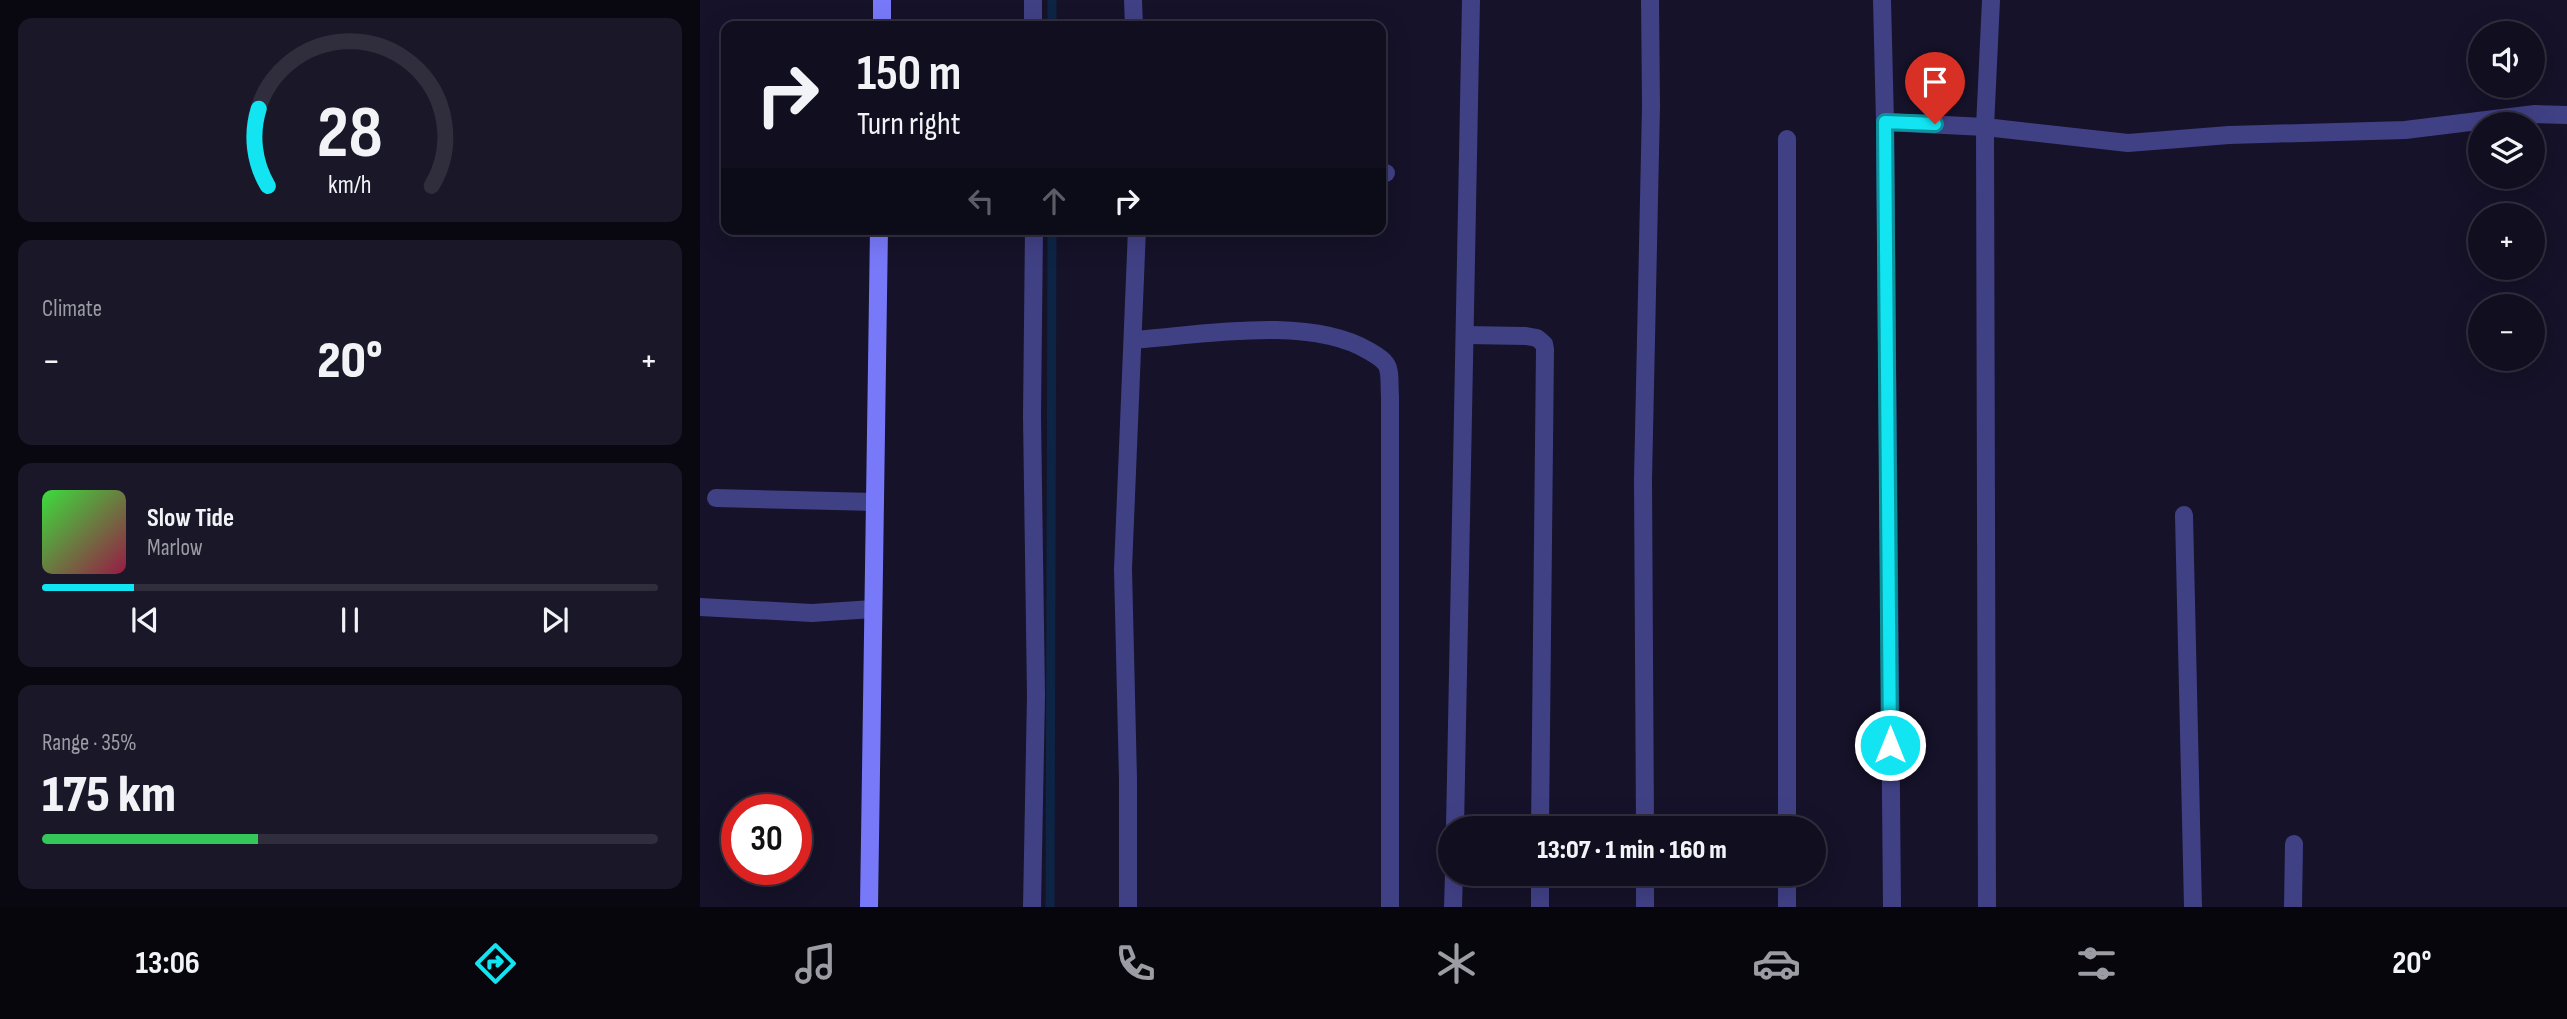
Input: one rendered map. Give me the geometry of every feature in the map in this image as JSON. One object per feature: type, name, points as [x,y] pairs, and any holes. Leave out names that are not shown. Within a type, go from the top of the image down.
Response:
[{"type":"main road","points":[[882,0],[882,21]]},
{"type":"main road","points":[[869,907],[879,235]]},
{"type":"street","points":[[1033,0],[1034,21]]},
{"type":"street","points":[[1133,0],[1134,21]]},
{"type":"street","points":[[1455,816],[1471,0]]},
{"type":"street","points":[[1645,816],[1643,479],[1651,106],[1650,0]]},
{"type":"street","points":[[1882,0],[1892,907]]},
{"type":"street","points":[[1987,907],[1985,127],[1992,0]]},
{"type":"street","points":[[1885,122],[1985,127],[2128,143],[2229,135],[2405,130],[2535,114],[2567,115]]},
{"type":"street","points":[[1787,139],[1787,816]]},
{"type":"street","points":[[1032,907],[1036,695],[1032,416],[1034,235]]},
{"type":"street","points":[[1128,907],[1123,569],[1136,235]]},
{"type":"street","points":[[1133,341],[1259,331],[1318,333],[1352,342],[1376,355],[1387,366],[1390,396],[1390,907]]},
{"type":"street","points":[[1465,335],[1532,337],[1544,344],[1545,349],[1540,816]]},
{"type":"street","points":[[716,498],[875,502]]},
{"type":"street","points":[[2184,514],[2193,907]]},
{"type":"street","points":[[700,607],[812,612],[873,609]]},
{"type":"street","points":[[2293,907],[2294,844]]},
{"type":"street","points":[[1453,907],[1454,886]]},
{"type":"street","points":[[1540,886],[1540,907]]},
{"type":"street","points":[[1645,886],[1646,907]]},
{"type":"street","points":[[1787,886],[1787,907]]},
{"type":"waterway","points":[[1052,0],[1052,21]]},
{"type":"waterway","points":[[1050,907],[1052,235]]},
{"type":"route","points":[[1890,745],[1885,122],[1935,124]]}]
